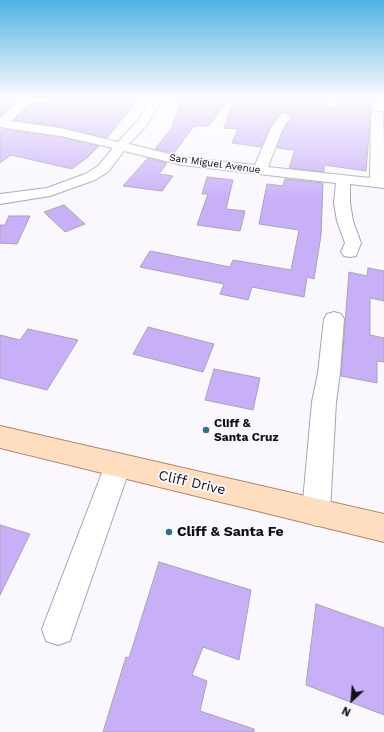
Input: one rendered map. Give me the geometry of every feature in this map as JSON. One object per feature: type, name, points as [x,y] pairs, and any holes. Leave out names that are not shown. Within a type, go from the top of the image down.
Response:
[{"type":"main road","name":"Cliff Drive","points":[[0,437],[384,528]]},
{"type":"street","name":"San Miguel Avenue","points":[[62,132],[182,161],[380,184]]},
{"type":"street","points":[[0,199],[50,192],[79,183],[103,168],[134,132]]},
{"type":"street","points":[[260,170],[275,132]]},
{"type":"street","points":[[377,132],[380,184]]},
{"type":"street","points":[[342,180],[342,203],[345,221],[353,243],[350,252]]},
{"type":"street","points":[[316,512],[324,402],[329,373],[334,319]]},
{"type":"street","points":[[58,629],[118,465]]},
{"type":"building","points":[[0,132],[24,132],[61,137],[99,146],[88,157],[72,169],[11,155],[0,163]]},
{"type":"building","points":[[83,132],[112,132],[107,138]]},
{"type":"building","points":[[168,132],[189,132],[174,153],[155,149]]},
{"type":"building","points":[[237,132],[268,132],[261,147],[232,143]]},
{"type":"building","points":[[283,132],[369,132],[366,171],[324,165],[324,172],[289,168],[295,150],[277,148]]},
{"type":"building","points":[[148,158],[167,163],[159,174],[173,176],[162,191],[123,186]]},
{"type":"building","points":[[207,177],[233,180],[226,209],[245,211],[240,231],[197,225],[208,194],[202,194]]},
{"type":"building","points":[[285,179],[323,183],[321,235],[314,279],[307,277],[304,297],[252,287],[248,300],[220,294],[224,284],[140,267],[150,251],[230,267],[233,260],[291,270],[299,230],[259,224],[267,184],[283,186]]},
{"type":"building","points":[[64,205],[85,224],[65,232],[44,212]]},
{"type":"building","points":[[9,216],[30,216],[17,244],[0,243],[0,225],[5,225]]},
{"type":"building","points":[[368,268],[384,271],[384,301],[370,298],[370,335],[384,338],[384,362],[377,361],[377,383],[341,376],[349,272],[367,276]]},
{"type":"building","points":[[148,327],[214,344],[203,372],[133,354]]},
{"type":"building","points":[[28,329],[78,340],[47,390],[0,378],[0,335],[20,340]]},
{"type":"building","points":[[214,369],[260,378],[253,410],[205,400]]},
{"type":"building","points":[[0,525],[30,534],[0,595]]},
{"type":"building","points":[[159,562],[251,590],[239,660],[203,647],[192,675],[207,681],[200,711],[254,729],[254,732],[103,732],[126,657],[129,658]]},
{"type":"building","points":[[316,604],[384,628],[384,715],[306,685]]},
{"type":"place","name":"Cliff & Santa Cruz","points":[[206,430]]},
{"type":"place","name":"Cliff & Santa Fe","points":[[169,532]]}]
